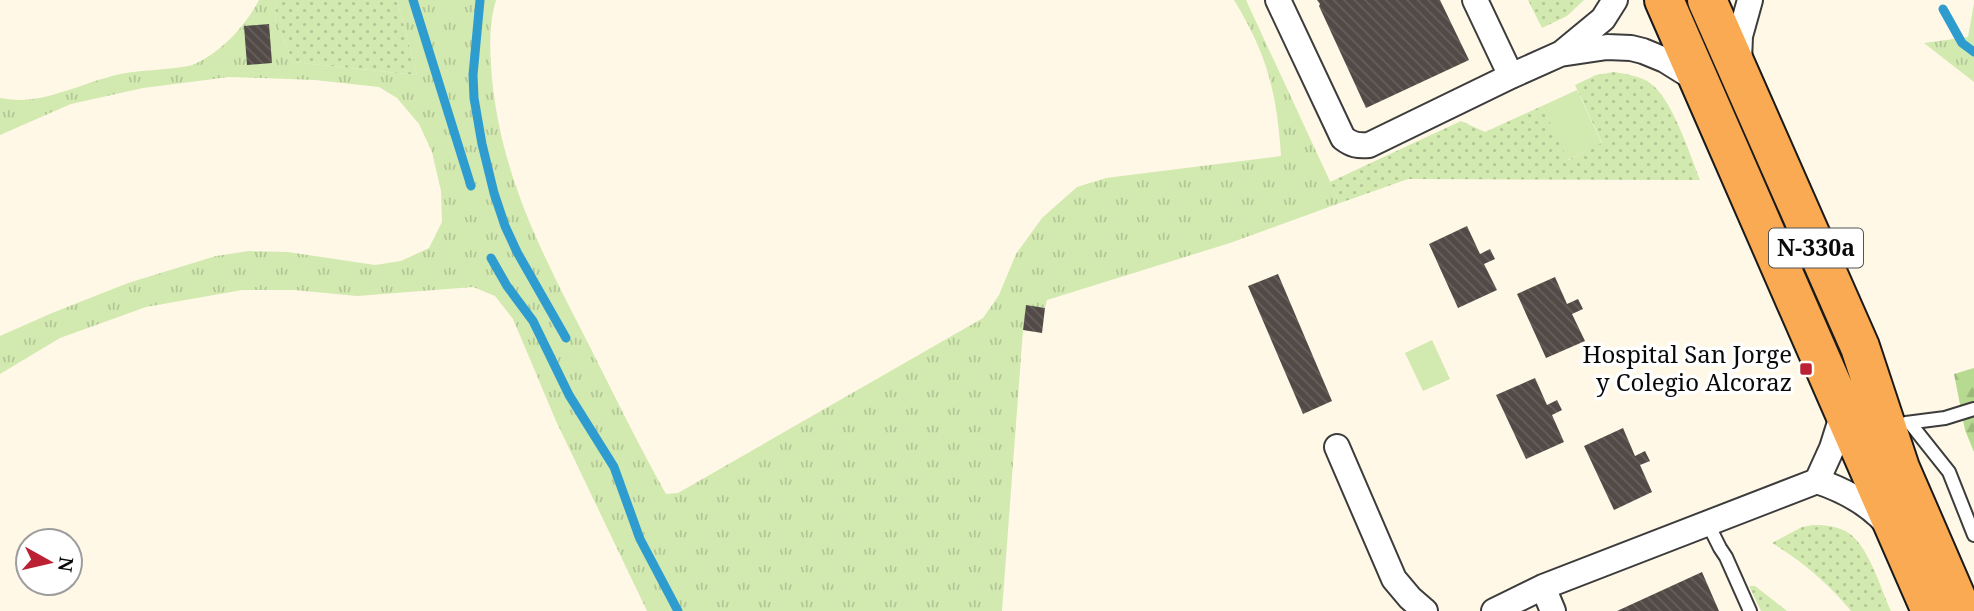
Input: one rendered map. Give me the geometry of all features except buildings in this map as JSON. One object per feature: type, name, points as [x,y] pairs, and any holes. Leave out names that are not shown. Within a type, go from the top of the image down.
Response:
[{"type":"highway","name":"N-330a","points":[[1664,0],[1897,534],[1951,596]]},
{"type":"highway","name":"N-330a","points":[[1707,0],[1860,347],[1898,424],[1900,468],[1951,596]]},
{"type":"street","points":[[1278,0],[1343,138],[1350,144],[1359,146],[1369,145],[1560,54],[1593,28],[1615,0]]},
{"type":"street","points":[[1475,0],[1511,76]]},
{"type":"street","points":[[1739,74],[1740,36],[1750,0]]},
{"type":"street","points":[[1560,54],[1607,47],[1631,48],[1665,60],[1699,81]]},
{"type":"street","points":[[1817,481],[1832,448],[1843,413]]},
{"type":"street","points":[[1337,447],[1394,579],[1425,611]]},
{"type":"street","points":[[1494,611],[1543,587],[1817,481],[1840,489],[1861,501],[1897,534]]},
{"type":"street","points":[[1543,587],[1553,611]]},
{"type":"lane","points":[[1898,424],[1945,418],[1974,409]]},
{"type":"lane","points":[[1898,424],[1949,472],[1974,535]]},
{"type":"lane","points":[[1708,524],[1750,611]]},
{"type":"green space","points":[[259,0],[276,0],[275,19],[293,62],[417,75],[397,0],[496,0],[491,29],[492,79],[497,116],[516,185],[557,282],[666,494],[678,493],[983,318],[999,295],[1016,254],[1042,218],[1077,187],[1106,178],[1281,156],[1277,113],[1268,75],[1255,38],[1234,0],[1246,0],[1340,203],[1230,243],[1047,300],[1045,308],[1026,306],[1002,611],[647,611],[556,421],[513,319],[495,296],[473,287],[357,296],[294,290],[242,290],[146,307],[60,338],[0,374],[0,336],[128,283],[216,256],[249,251],[288,252],[375,265],[401,261],[429,248],[442,222],[441,191],[432,152],[419,124],[397,98],[379,87],[315,80],[229,77],[143,88],[71,104],[0,135],[0,98],[35,99],[113,76],[195,64],[232,37]]},
{"type":"green space","points":[[276,0],[397,0],[417,75],[293,62],[275,19]]},
{"type":"green space","points":[[1528,0],[1584,0],[1567,16],[1542,28]]},
{"type":"green space","points":[[1974,3],[1974,82],[1924,43],[1968,37]]},
{"type":"green space","points":[[1614,72],[1642,79],[1658,90],[1680,128],[1700,180],[1408,179],[1340,203],[1330,182],[1461,121],[1485,132],[1542,106],[1568,160],[1602,143],[1575,85],[1596,75]]},
{"type":"green space","points":[[1577,90],[1602,144],[1567,160],[1542,106]]},
{"type":"green space","points":[[1432,340],[1450,379],[1423,391],[1405,353]]},
{"type":"green space","points":[[1974,368],[1974,452],[1965,430],[1954,374]]},
{"type":"green space","points":[[1813,525],[1841,529],[1857,540],[1869,559],[1891,611],[1851,611],[1814,574],[1772,543],[1802,527]]},
{"type":"green space","points":[[1749,586],[1755,586],[1787,611],[1761,611]]},
{"type":"waterway","points":[[413,0],[471,186]]},
{"type":"waterway","points":[[480,0],[473,75],[474,98],[494,193],[517,252],[566,338]]},
{"type":"waterway","points":[[1943,9],[1962,43],[1974,52]]},
{"type":"waterway","points":[[491,258],[507,286],[533,321],[569,395],[614,467],[640,539],[678,611]]},
{"type":"place","name":"Hospital San Jorge y Colegio Alcoraz","points":[[1806,369]]}]
